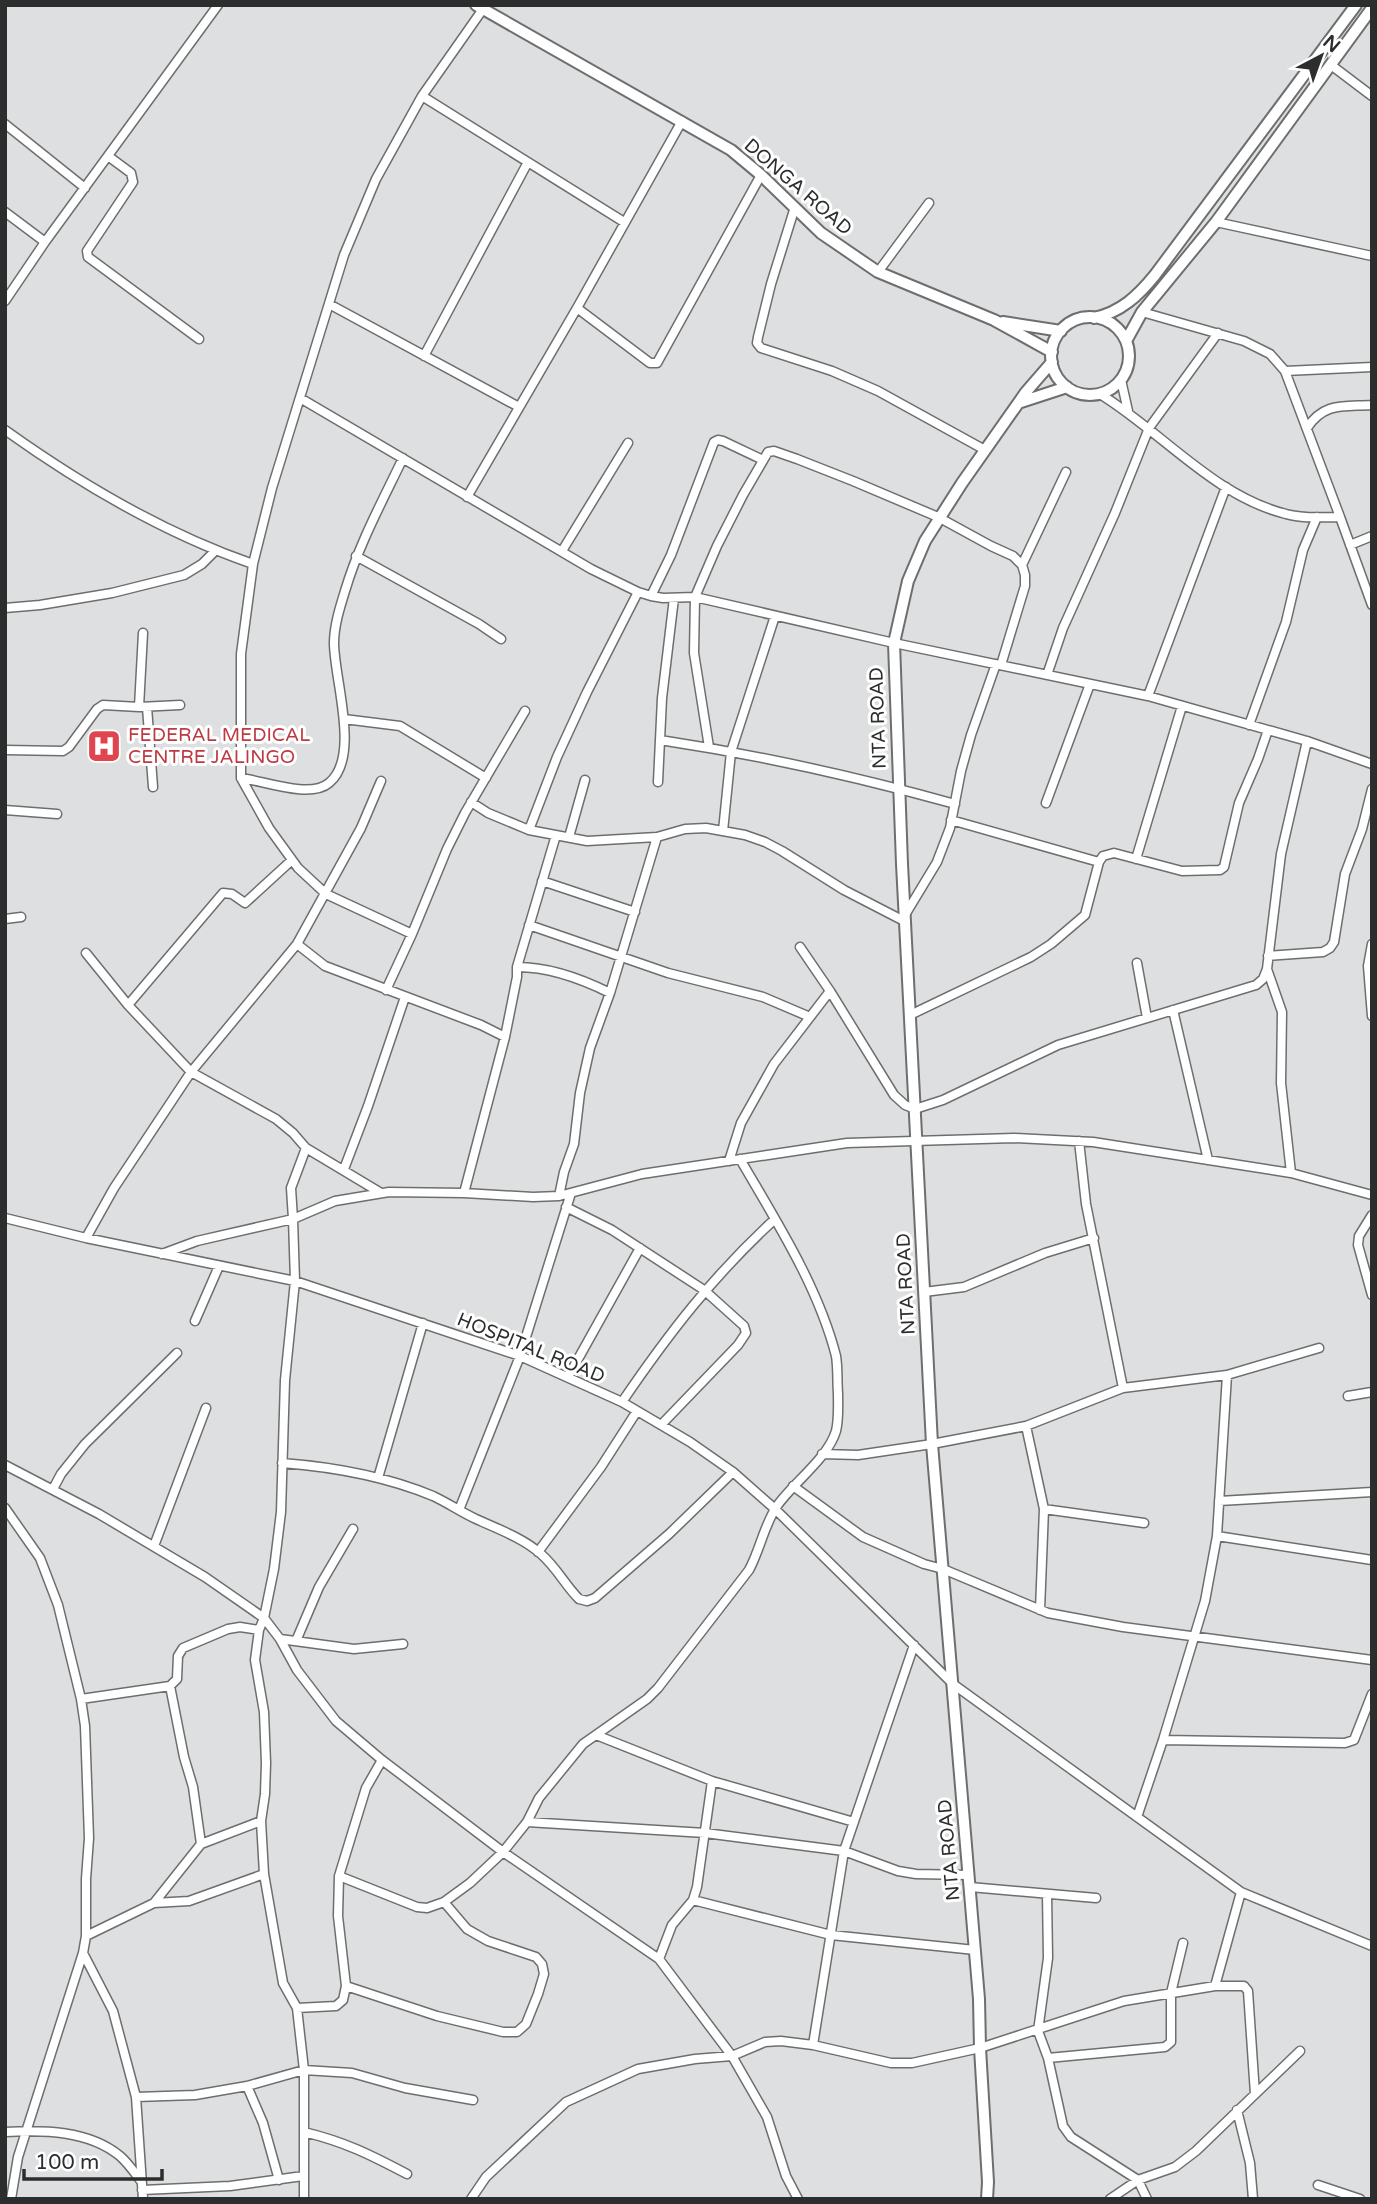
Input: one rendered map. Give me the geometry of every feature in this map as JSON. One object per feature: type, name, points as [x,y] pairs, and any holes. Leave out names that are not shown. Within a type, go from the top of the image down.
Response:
[{"type":"street","points":[[5,301],[218,5]]},
{"type":"street","points":[[1094,318],[1113,325],[1126,341],[1129,361],[1121,380],[1112,389],[1100,394],[1083,394],[1067,387],[1060,380],[1052,357],[1055,341],[1061,331],[1076,320],[1110,314],[1125,305],[1155,275],[1356,5]]},
{"type":"street","points":[[412,934],[326,894],[292,860],[269,828],[241,778],[242,654],[253,564],[272,488],[344,255],[376,179],[422,96],[480,7]]},
{"type":"street","name":"DONGA ROAD","points":[[480,7],[731,150],[821,233],[878,272],[993,320]]},
{"type":"street","points":[[1126,341],[1142,312],[1216,222],[1372,8]]},
{"type":"street","points":[[1331,65],[1372,96]]},
{"type":"street","points":[[422,96],[625,222]]},
{"type":"street","points":[[467,497],[682,121]]},
{"type":"street","points":[[5,124],[85,188]]},
{"type":"street","points":[[108,156],[131,173],[133,182],[88,251],[88,257],[199,339]]},
{"type":"street","points":[[424,356],[528,162]]},
{"type":"street","points":[[577,308],[650,363],[657,363],[761,175]]},
{"type":"street","points":[[878,272],[929,203]]},
{"type":"street","points":[[794,207],[757,343],[761,348],[832,371],[878,391],[985,450]]},
{"type":"street","points":[[5,212],[45,242]]},
{"type":"street","points":[[1216,222],[1372,256]]},
{"type":"street","points":[[329,304],[520,407]]},
{"type":"street","points":[[1142,312],[1258,347],[1270,354],[1285,371],[1372,605]]},
{"type":"street","points":[[993,320],[1061,331]]},
{"type":"street","points":[[993,320],[1052,357]]},
{"type":"street","points":[[1047,675],[1063,628],[1115,513],[1149,428],[1218,333]]},
{"type":"street","name":"NTA ROAD","points":[[987,2199],[979,2000],[932,1444],[898,788],[894,643],[908,580],[938,517],[1052,357]]},
{"type":"street","points":[[1285,371],[1372,367]]},
{"type":"street","points":[[1121,380],[1128,411]]},
{"type":"street","points":[[1021,402],[1067,387]]},
{"type":"street","points":[[1100,394],[1128,411],[1186,459],[1226,487],[1260,506],[1289,515],[1340,517]]},
{"type":"street","points":[[300,398],[591,569],[638,592],[674,598],[695,597],[894,643],[1148,696],[1307,741],[1372,764]]},
{"type":"street","points":[[1307,428],[1315,416],[1325,409],[1372,405]]},
{"type":"street","points":[[5,430],[86,485],[162,526],[215,551],[253,564]]},
{"type":"street","points":[[652,596],[671,555],[713,442],[723,441],[762,460]]},
{"type":"street","points":[[562,551],[628,443]]},
{"type":"street","points":[[471,802],[488,813],[529,830],[587,841],[657,837],[685,829],[723,831],[765,842],[844,890],[906,918],[937,862],[951,820],[971,735],[999,665],[1024,586],[1022,565],[1013,556],[938,517],[785,455],[768,452],[717,546],[695,597],[694,653],[709,747]]},
{"type":"street","points":[[241,778],[297,790],[317,789],[329,783],[338,773],[342,759],[344,719],[334,641],[340,608],[356,556],[403,458]]},
{"type":"street","points":[[1022,565],[1066,472]]},
{"type":"street","points":[[1148,696],[1226,487]]},
{"type":"street","points":[[1249,724],[1286,622],[1303,550],[1317,517]]},
{"type":"street","points":[[1350,545],[1372,536]]},
{"type":"street","points":[[5,608],[112,593],[184,575],[202,564],[215,551]]},
{"type":"street","points":[[356,556],[501,639]]},
{"type":"street","points":[[529,830],[557,757],[638,592]]},
{"type":"street","points":[[657,782],[662,698],[674,598]]},
{"type":"street","points":[[723,831],[731,752],[775,616]]},
{"type":"street","points":[[143,633],[143,707],[153,788]]},
{"type":"street","points":[[1046,803],[1090,684]]},
{"type":"street","points":[[5,750],[63,751],[103,705],[180,705]]},
{"type":"street","points":[[1136,859],[1182,706]]},
{"type":"street","points":[[386,990],[447,849],[471,802],[525,711]]},
{"type":"street","points":[[344,719],[400,726],[486,778]]},
{"type":"street","points":[[910,1015],[1031,957],[1051,944],[1085,915],[1098,862],[1103,856],[1114,853],[1182,871],[1215,871],[1224,867],[1238,803],[1268,730]]},
{"type":"street","points":[[660,740],[709,747],[898,788],[955,804]]},
{"type":"street","points":[[800,947],[894,1095],[905,1105],[915,1109],[943,1100],[1058,1045],[1256,985],[1263,979],[1267,969],[1281,854],[1307,741]]},
{"type":"street","points":[[569,837],[585,780]]},
{"type":"street","points":[[86,1238],[114,1188],[191,1072],[297,944],[361,828],[381,782]]},
{"type":"street","points":[[1268,956],[1323,952],[1331,948],[1345,874],[1362,829],[1372,789]]},
{"type":"street","points":[[5,810],[57,814]]},
{"type":"street","points":[[951,820],[1098,862]]},
{"type":"street","points":[[464,1193],[505,1037],[517,967],[556,835]]},
{"type":"street","points":[[559,1196],[564,1171],[574,1144],[580,1093],[590,1048],[610,993],[657,837]]},
{"type":"street","points":[[128,1005],[223,893],[228,892],[245,903],[292,860]]},
{"type":"street","points":[[542,881],[635,912]]},
{"type":"street","points":[[5,919],[21,917]]},
{"type":"street","points":[[529,925],[668,973],[763,997],[810,1017]]},
{"type":"street","points":[[297,944],[325,966],[481,1025],[505,1037]]},
{"type":"street","points":[[1372,944],[1368,966],[1372,1016]]},
{"type":"street","points":[[86,953],[128,1005],[191,1072],[276,1118],[306,1148],[382,1193]]},
{"type":"street","points":[[1137,963],[1147,1018]]},
{"type":"street","points":[[517,967],[535,967],[592,984],[610,993]]},
{"type":"street","points":[[1267,969],[1282,1012],[1281,1083],[1291,1172]]},
{"type":"street","points":[[729,1161],[741,1123],[774,1064],[830,991]]},
{"type":"street","points":[[344,1169],[405,997]]},
{"type":"street","points":[[1173,1010],[1208,1160]]},
{"type":"street","points":[[162,1254],[197,1241],[293,1219],[335,1201],[382,1193],[559,1196],[642,1174],[847,1143],[1014,1138],[1079,1142],[1291,1172],[1372,1195]]},
{"type":"street","points":[[1079,1142],[1086,1204],[1123,1388]]},
{"type":"street","points":[[304,2199],[304,2070],[297,2008],[283,1983],[264,1874],[261,1821],[266,1763],[264,1713],[255,1660],[259,1630],[274,1569],[281,1512],[285,1380],[295,1281],[291,1188],[306,1148]]},
{"type":"street","points":[[339,1876],[417,1907],[427,1908],[444,1902],[470,1883],[503,1852],[527,1822],[539,1798],[557,1773],[583,1744],[647,1699],[658,1688],[749,1570],[775,1509],[822,1454],[836,1432],[836,1359],[822,1313],[775,1219],[740,1159]]},
{"type":"street","points":[[459,1510],[520,1356],[570,1193]]},
{"type":"street","points":[[566,1207],[612,1230],[705,1290],[744,1326],[746,1333],[738,1345],[661,1425]]},
{"type":"street","points":[[1372,1215],[1359,1236],[1358,1245],[1372,1295]]},
{"type":"street","name":"HOSPITAL ROAD","points":[[5,1218],[86,1238],[295,1281],[520,1356],[622,1402],[690,1442],[733,1472],[775,1509],[953,1684],[1241,1892],[1372,1946]]},
{"type":"street","points":[[622,1402],[705,1290],[775,1219]]},
{"type":"street","points":[[924,1292],[964,1287],[1045,1253],[1094,1238]]},
{"type":"street","points":[[568,1377],[640,1248]]},
{"type":"street","points":[[195,1321],[219,1266]]},
{"type":"street","points":[[378,1478],[422,1323]]},
{"type":"street","points":[[822,1454],[858,1455],[1026,1426],[1123,1388],[1227,1375],[1319,1348]]},
{"type":"street","points":[[53,1489],[61,1474],[85,1444],[177,1353]]},
{"type":"street","points":[[1137,1817],[1205,1601],[1217,1536],[1227,1375]]},
{"type":"street","points":[[1348,1396],[1372,1392]]},
{"type":"street","points":[[154,1546],[206,1408]]},
{"type":"street","points":[[538,1552],[601,1467],[637,1411]]},
{"type":"street","points":[[1026,1426],[1044,1509],[1040,1610]]},
{"type":"street","points":[[282,1463],[324,1466],[378,1478],[434,1497],[538,1552],[555,1566],[579,1600],[587,1601],[595,1598],[669,1534],[733,1472]]},
{"type":"street","points":[[5,1465],[154,1546],[264,1618],[280,1639],[297,1670],[336,1721],[382,1760],[503,1852],[659,1959],[732,2056],[767,2117],[786,2176],[798,2199]]},
{"type":"street","points":[[793,1486],[863,1537],[1048,1613],[1124,1627],[1372,1660]]},
{"type":"street","points":[[1219,1501],[1372,1492]]},
{"type":"street","points":[[5,1508],[40,1558],[58,1605],[85,1726],[89,1838],[86,1936],[83,1953],[18,2157],[11,2199]]},
{"type":"street","points":[[1044,1509],[1144,1522]]},
{"type":"street","points":[[296,1641],[319,1587],[353,1529]]},
{"type":"street","points":[[1217,1536],[1372,1560]]},
{"type":"street","points":[[81,1699],[170,1686],[177,1679],[178,1656],[183,1648],[228,1629],[240,1627],[259,1630]]},
{"type":"street","points":[[280,1639],[354,1649],[403,1644]]},
{"type":"street","points":[[813,2045],[844,1851],[914,1645]]},
{"type":"street","points":[[170,1686],[184,1757],[193,1787],[201,1844]]},
{"type":"street","points":[[1163,1740],[1345,1743],[1354,1740],[1372,1694]]},
{"type":"street","points":[[596,1735],[712,1781],[854,1822]]},
{"type":"street","points":[[297,2008],[337,2006],[343,2000],[346,1986],[338,1916],[339,1876],[366,1788],[382,1760]]},
{"type":"street","points":[[659,1959],[672,1925],[693,1900],[697,1887],[712,1781]]},
{"type":"street","points":[[154,1903],[201,1844],[261,1821]]},
{"type":"street","points":[[527,1822],[705,1833],[844,1851],[898,1871],[1047,1894],[1096,1898]]},
{"type":"street","points":[[86,1936],[154,1903],[189,1901],[264,1874]]},
{"type":"street","points":[[1215,1986],[1241,1892]]},
{"type":"street","points":[[1047,1894],[1048,1958],[1038,2031],[1048,2057],[1063,2126],[1071,2137],[1138,2180],[1147,2199]]},
{"type":"street","points":[[693,1900],[831,1935],[975,1950]]},
{"type":"street","points":[[346,1986],[437,2016],[503,2032],[517,2032],[526,2024],[538,1994],[544,1974],[542,1964],[536,1957],[488,1941],[467,1929],[444,1902]]},
{"type":"street","points":[[1048,2057],[1165,2047],[1171,2042],[1171,1993],[1183,1943]]},
{"type":"street","points":[[83,1953],[113,2011],[136,2097],[142,2194],[230,2186],[303,2175]]},
{"type":"street","points":[[471,2199],[486,2177],[566,2102],[638,2069],[732,2056],[765,2042],[781,2040],[891,2063],[912,2063],[980,2048],[1124,2001],[1215,1986],[1244,1986],[1248,1991],[1255,2094]]},
{"type":"street","points":[[1110,2199],[1138,2180],[1175,2167],[1196,2151],[1300,2051]]},
{"type":"street","points":[[136,2097],[195,2095],[247,2086],[304,2070],[352,2073],[405,2088],[473,2100]]},
{"type":"street","points":[[247,2086],[263,2123],[279,2180]]},
{"type":"street","points":[[1237,2110],[1251,2163],[1254,2199]]},
{"type":"street","points":[[5,2132],[74,2134],[98,2142],[121,2157],[141,2180]]},
{"type":"street","points":[[304,2132],[356,2147],[407,2174]]},
{"type":"street","points":[[1318,2185],[1360,2199]]},
{"type":"place","name":"FEDERAL MEDICAL CENTRE JALINGO","points":[[104,746]]}]
